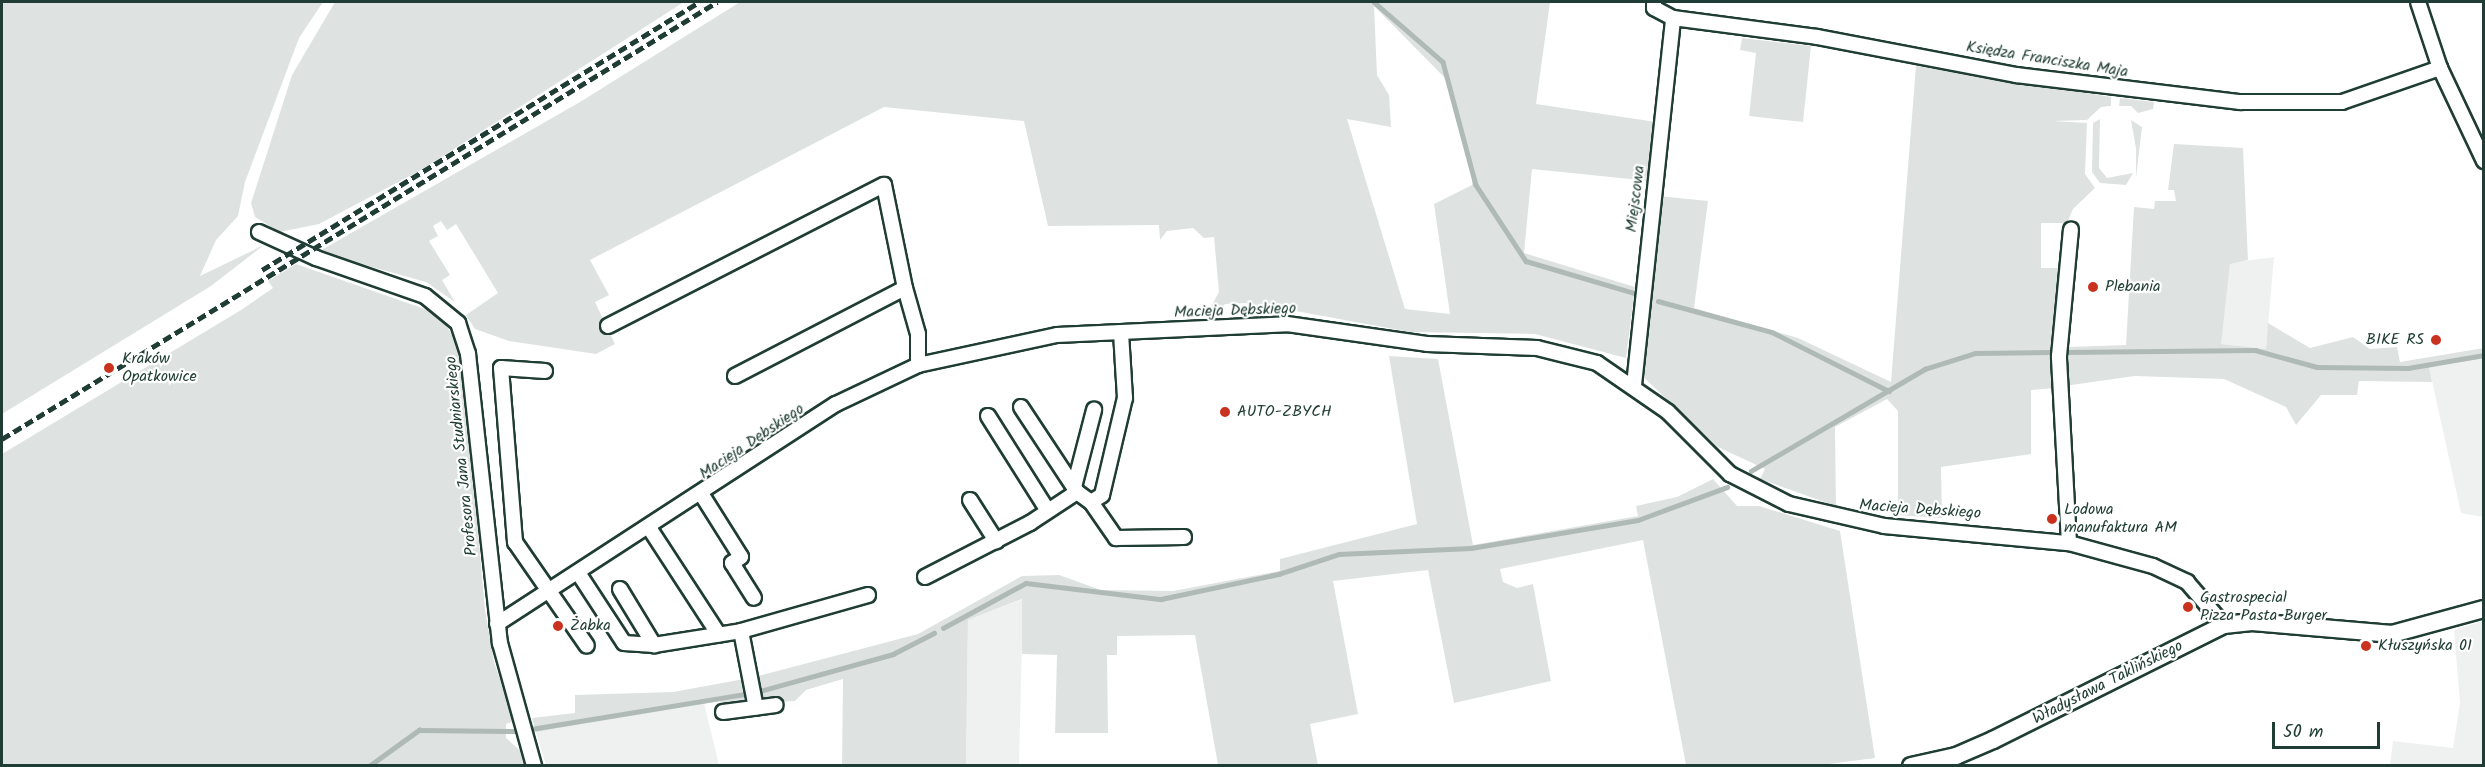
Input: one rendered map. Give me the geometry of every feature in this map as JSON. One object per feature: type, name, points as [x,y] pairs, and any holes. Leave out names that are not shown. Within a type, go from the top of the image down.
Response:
[{"type":"street","points":[[1654,2],[1654,8],[1673,18]]},
{"type":"street","points":[[2418,2],[2440,68],[2484,161]]},
{"type":"street","name":"Księdza Franciszka Maja","points":[[1673,18],[1817,37],[2016,75],[2240,102],[2342,102],[2440,68]]},
{"type":"street","name":"Miejscowa","points":[[1634,385],[1673,18]]},
{"type":"street","points":[[608,326],[884,185],[905,288],[918,334],[918,365]]},
{"type":"street","points":[[2069,543],[2059,356],[2071,230]]},
{"type":"street","name":"Profesora Jana Studniarskiego","points":[[259,232],[316,258],[425,296],[458,323],[468,354],[497,624],[534,765]]},
{"type":"street","points":[[735,376],[905,288]]},
{"type":"street","name":"Macieja Dębskiego","points":[[497,624],[650,529],[836,404],[918,365],[1027,339],[1287,324],[1427,344],[1537,348],[1597,363],[1634,385],[1721,468],[1789,504],[1884,526],[2069,543],[2153,566],[2184,580],[2212,604],[2224,624]]},
{"type":"street","points":[[1091,502],[1102,495],[1125,398],[1121,332]]},
{"type":"street","points":[[545,371],[501,368],[515,542],[587,646]]},
{"type":"street","points":[[1021,407],[1075,489],[1091,502],[1116,538],[1184,537]]},
{"type":"street","points":[[924,577],[996,541],[1048,511],[1075,489],[1094,410]]},
{"type":"street","points":[[988,416],[1048,511]]},
{"type":"street","points":[[702,495],[741,557],[732,563],[754,598]]},
{"type":"street","points":[[970,500],[996,541]]},
{"type":"street","points":[[650,529],[719,635]]},
{"type":"street","points":[[579,574],[624,643],[654,645],[741,631],[868,595]]},
{"type":"street","points":[[620,589],[654,645]]},
{"type":"street","name":"Władysława Taklińskiego","points":[[1911,765],[1956,756],[1993,740],[2224,624],[2252,622],[2392,634],[2484,609]]},
{"type":"street","points":[[741,631],[756,708]]},
{"type":"street","points":[[723,712],[776,705]]},
{"type":"shaded area","points":[[2,2],[323,2],[299,38],[245,182],[238,216],[216,240],[200,276],[264,245],[211,286],[2,414]]},
{"type":"shaded area","points":[[335,2],[684,2],[421,170],[319,224],[280,232],[255,217],[251,203],[292,75]]},
{"type":"shaded area","points":[[740,2],[1550,2],[1536,104],[1656,122],[1650,181],[1532,169],[1524,253],[1635,287],[1626,358],[1535,334],[1410,332],[1290,310],[1250,312],[1247,303],[1225,304],[1217,315],[1206,316],[1219,292],[1214,237],[1204,238],[1193,228],[1167,231],[1160,240],[1159,225],[1048,226],[1024,121],[884,107],[590,260],[609,295],[595,302],[615,344],[596,354],[509,341],[475,329],[466,315],[498,293],[456,224],[447,230],[441,221],[433,226],[438,236],[429,241],[450,275],[442,280],[455,302],[426,282],[318,252],[580,102]],"holes":[[[1374,6],[1446,79],[1473,174],[1472,185],[1434,204],[1450,314],[1405,309],[1347,119],[1391,127],[1389,95],[1377,75]]]},
{"type":"shaded area","points":[[1742,38],[1811,46],[1803,122],[1749,116],[1756,53],[1740,50]]},
{"type":"shaded area","points":[[1916,66],[2111,97],[2111,106],[2101,107],[2087,120],[2053,121],[2087,123],[2085,174],[2095,188],[2073,209],[2067,223],[2041,223],[2041,268],[2063,268],[2054,388],[2031,390],[2031,454],[1941,467],[1942,518],[1898,515],[1898,411],[1887,399],[1835,427],[1836,506],[1760,479],[1765,469],[1718,447],[1641,375],[1659,196],[1708,201],[1694,308],[1798,338],[1891,382]]},
{"type":"shaded area","points":[[2120,98],[2154,102],[2153,109],[2138,113],[2131,106],[2119,106]]},
{"type":"shaded area","points":[[2100,119],[2099,168],[2107,178],[2133,173],[2126,185],[2100,183],[2092,172],[2093,123]]},
{"type":"shaded area","points":[[2131,120],[2142,127],[2136,178],[2136,149]]},
{"type":"shaded area","points":[[2174,144],[2243,148],[2248,260],[2230,264],[2221,344],[2266,349],[2268,323],[2310,348],[2353,337],[2370,349],[2397,347],[2400,362],[2484,348],[2483,358],[2429,367],[2432,382],[2359,381],[2357,395],[2321,395],[2296,425],[2286,407],[2224,379],[2135,376],[2064,386],[2066,347],[2126,345],[2134,207],[2154,209],[2155,201],[2176,201],[2174,190],[2168,190]]},
{"type":"shaded area","points":[[2274,257],[2266,349],[2220,344],[2230,263]]},
{"type":"shaded area","points":[[296,264],[439,314],[454,338],[465,382],[485,610],[494,662],[514,721],[506,724],[506,738],[524,754],[528,765],[2,766],[2,454],[241,310],[273,288],[268,281]]},
{"type":"shaded area","points":[[1389,356],[1438,359],[1473,545],[1638,516],[1636,506],[1677,497],[1713,479],[1737,506],[1759,506],[1840,531],[1875,758],[1814,766],[1686,765],[1643,540],[1500,569],[1503,582],[1517,588],[1533,584],[1551,681],[1454,703],[1428,570],[1333,581],[1358,714],[1310,724],[1318,765],[1218,765],[1195,635],[1117,636],[1117,655],[1107,655],[1108,733],[1055,733],[1057,655],[1022,654],[1022,599],[968,620],[966,765],[842,765],[843,679],[806,690],[795,701],[759,703],[754,677],[918,634],[1022,576],[1059,575],[1101,590],[1173,591],[1280,571],[1280,559],[1417,524]]},
{"type":"shaded area","points":[[2483,356],[2483,517],[2461,513],[2429,367]]},
{"type":"shaded area","points":[[1023,599],[1019,765],[966,766],[968,620]]},
{"type":"shaded area","points":[[2483,621],[2483,765],[2390,765],[2393,741],[2453,748],[2460,703],[2454,630]]},
{"type":"shaded area","points":[[744,679],[750,705],[723,710],[720,701],[536,732],[532,718],[575,713],[575,695],[673,692]]},
{"type":"shaded area","points":[[704,703],[719,765],[546,765],[536,732]]},
{"type":"waterway","points":[[1374,2],[1443,62],[1476,185],[1526,261],[1634,293]]},
{"type":"waterway","points":[[1658,301],[1772,332],[1889,391]]},
{"type":"waterway","points":[[2065,352],[2255,350],[2317,367],[2408,368],[2484,355]]},
{"type":"waterway","points":[[1751,471],[1925,369],[1975,353],[2053,352]]},
{"type":"waterway","points":[[943,628],[1026,583],[1161,599],[1279,574],[1339,554],[1471,548],[1638,520],[1727,487]]},
{"type":"waterway","points":[[760,691],[893,654],[934,633]]},
{"type":"waterway","points":[[531,729],[745,694]]},
{"type":"waterway","points":[[369,766],[419,730],[516,731]]},
{"type":"railway","points":[[262,270],[699,2]]},
{"type":"railway","points":[[2,439],[717,2]]},
{"type":"place","name":"Plebania","points":[[2093,287]]},
{"type":"place","name":"BIKE RS","points":[[2436,340]]},
{"type":"place","name":"Kraków Opatkowice","points":[[109,368]]},
{"type":"place","name":"AUTO-ZBYCH","points":[[1225,412]]},
{"type":"place","name":"Lodowa manufaktura AM","points":[[2052,519]]},
{"type":"place","name":"Gastrospecial Pizza Pasta Burger","points":[[2188,607]]},
{"type":"place","name":"Żabka","points":[[558,626]]},
{"type":"place","name":"Kłuszyńska 01","points":[[2366,646]]}]
